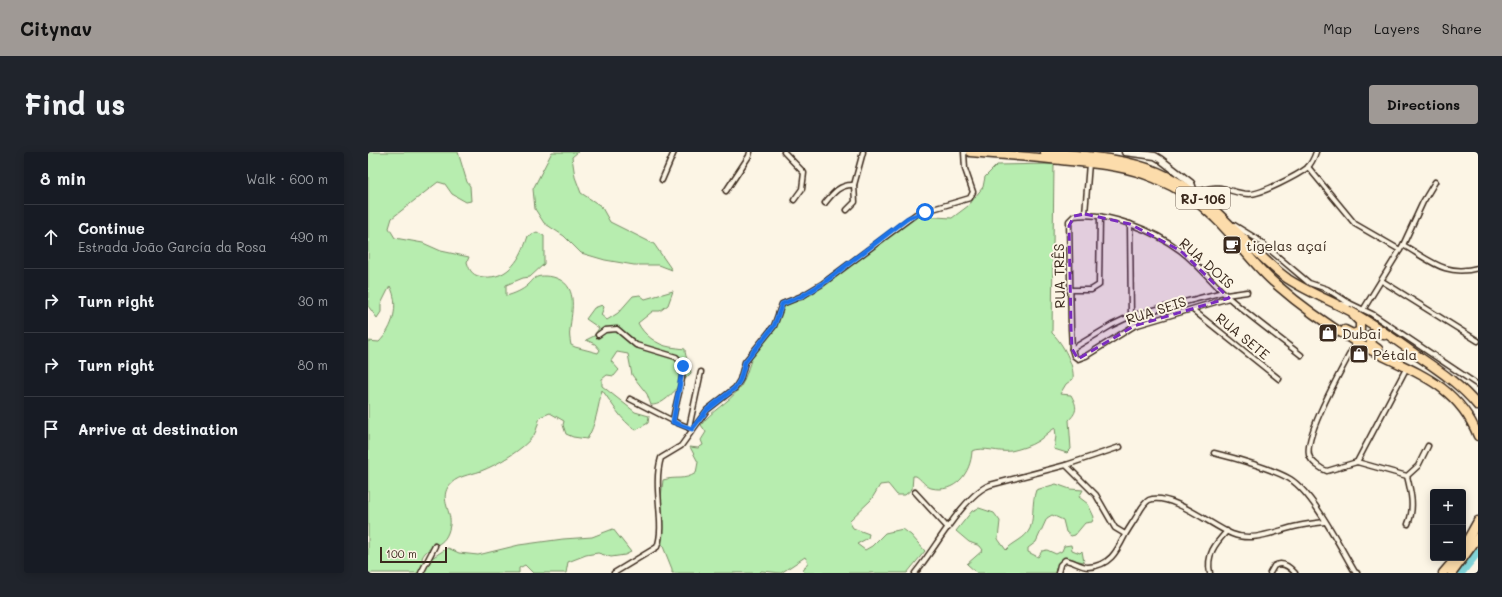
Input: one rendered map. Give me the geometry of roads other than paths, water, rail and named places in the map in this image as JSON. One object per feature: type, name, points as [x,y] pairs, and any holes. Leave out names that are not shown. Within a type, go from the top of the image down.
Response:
[{"type":"highway","name":"RJ-106","points":[[970,152],[1128,168],[1184,193],[1215,218],[1262,272],[1304,306],[1356,342],[1407,367],[1441,386],[1471,420],[1478,436]]},
{"type":"highway","name":"RJ-106","points":[[1045,152],[1124,161],[1158,172],[1197,194],[1262,256],[1289,279],[1318,297],[1336,304],[1349,306],[1446,376],[1465,391],[1478,406]]},
{"type":"highway","points":[[1262,272],[1274,278],[1342,328],[1353,334],[1358,332],[1361,328],[1358,319],[1296,287],[1289,279]]},
{"type":"highway","points":[[1441,386],[1436,379],[1423,370],[1374,347],[1369,341],[1370,335],[1376,332],[1383,334],[1439,374],[1446,376]]},
{"type":"highway","points":[[1466,543],[1478,521]]},
{"type":"highway","points":[[1466,554],[1478,536]]},
{"type":"highway","points":[[1443,573],[1453,561]]},
{"type":"highway","points":[[1452,573],[1461,561]]},
{"type":"main road","points":[[1126,152],[1157,154],[1190,183],[1197,194]]},
{"type":"street","points":[[662,180],[674,152]]},
{"type":"street","points":[[726,191],[749,156],[750,152]]},
{"type":"street","points":[[784,152],[804,173],[802,189],[794,200]]},
{"type":"street","points":[[847,210],[855,202],[854,185],[862,152]]},
{"type":"street","points":[[614,573],[657,547],[659,537],[657,479],[661,458],[681,446],[691,429],[707,410],[735,388],[740,380],[745,362],[774,326],[782,304],[802,296],[822,284],[916,214],[970,198],[973,192],[965,170],[964,152]]},
{"type":"street","points":[[1197,194],[1214,187],[1249,194],[1260,193],[1308,167],[1316,152]]},
{"type":"street","points":[[1085,214],[1089,163]]},
{"type":"street","points":[[1308,167],[1355,224],[1400,250]]},
{"type":"street","points":[[1363,310],[1400,250],[1423,202],[1435,182]]},
{"type":"street","points":[[825,204],[840,187],[845,185],[854,185]]},
{"type":"street","name":"RUA DOIS","points":[[1085,214],[1100,216],[1130,224],[1169,243],[1181,251],[1226,295],[1301,355]]},
{"type":"street","name":"RUA TRÊS","points":[[1072,349],[1069,290],[1069,221],[1074,216],[1085,214]]},
{"type":"street","points":[[1069,290],[1091,290],[1099,285],[1100,216]]},
{"type":"street","points":[[1228,222],[1257,239],[1309,282],[1327,290],[1349,306],[1363,310],[1478,385]]},
{"type":"street","points":[[1130,224],[1131,316],[1134,326]]},
{"type":"street","points":[[1403,244],[1449,270],[1459,272],[1478,268]]},
{"type":"street","points":[[1382,281],[1478,341]]},
{"type":"street","name":"RUA SEIS","points":[[1226,295],[1193,310],[1134,326],[1081,358],[1074,356],[1072,349],[1112,325],[1131,316],[1226,295],[1247,292]]},
{"type":"street","name":"RUA SETE","points":[[1193,310],[1279,379]]},
{"type":"street","points":[[598,335],[605,330],[617,329],[636,345],[676,357],[681,362],[683,375],[676,402],[673,422]]},
{"type":"street","points":[[1356,342],[1323,407],[1312,436],[1309,455],[1314,462],[1327,471],[1357,462],[1407,476]]},
{"type":"street","points":[[1357,462],[1407,367]]},
{"type":"street","points":[[691,429],[701,372]]},
{"type":"street","points":[[630,399],[673,422],[691,429]]},
{"type":"street","points":[[1407,476],[1415,470],[1428,446]]},
{"type":"street","points":[[915,573],[975,494],[985,487],[1066,465],[1120,447]]},
{"type":"street","points":[[1214,453],[1290,479],[1306,493],[1355,573]]},
{"type":"street","points":[[1066,465],[1096,495],[1115,528],[1125,534]]},
{"type":"street","points":[[1407,476],[1411,491],[1412,508],[1408,524]]},
{"type":"street","points":[[914,492],[948,528]]},
{"type":"street","points":[[1058,573],[1060,565],[1065,560],[1087,567],[1104,562],[1116,554],[1125,534],[1145,504],[1156,499],[1176,503],[1239,536],[1255,537],[1298,526],[1325,522]]},
{"type":"street","points":[[1210,573],[1208,565],[1212,551],[1227,531]]},
{"type":"street","points":[[421,573],[435,546]]},
{"type":"street","points":[[1270,573],[1274,566],[1279,564],[1287,565],[1295,573]]},
{"type":"waterway","points":[[1461,573],[1478,552]]},
{"type":"place","name":"tigelas açaí","points":[[1232,245]]},
{"type":"place","name":"Dubai","points":[[1328,333]]},
{"type":"place","name":"Pétala","points":[[1359,354]]}]
